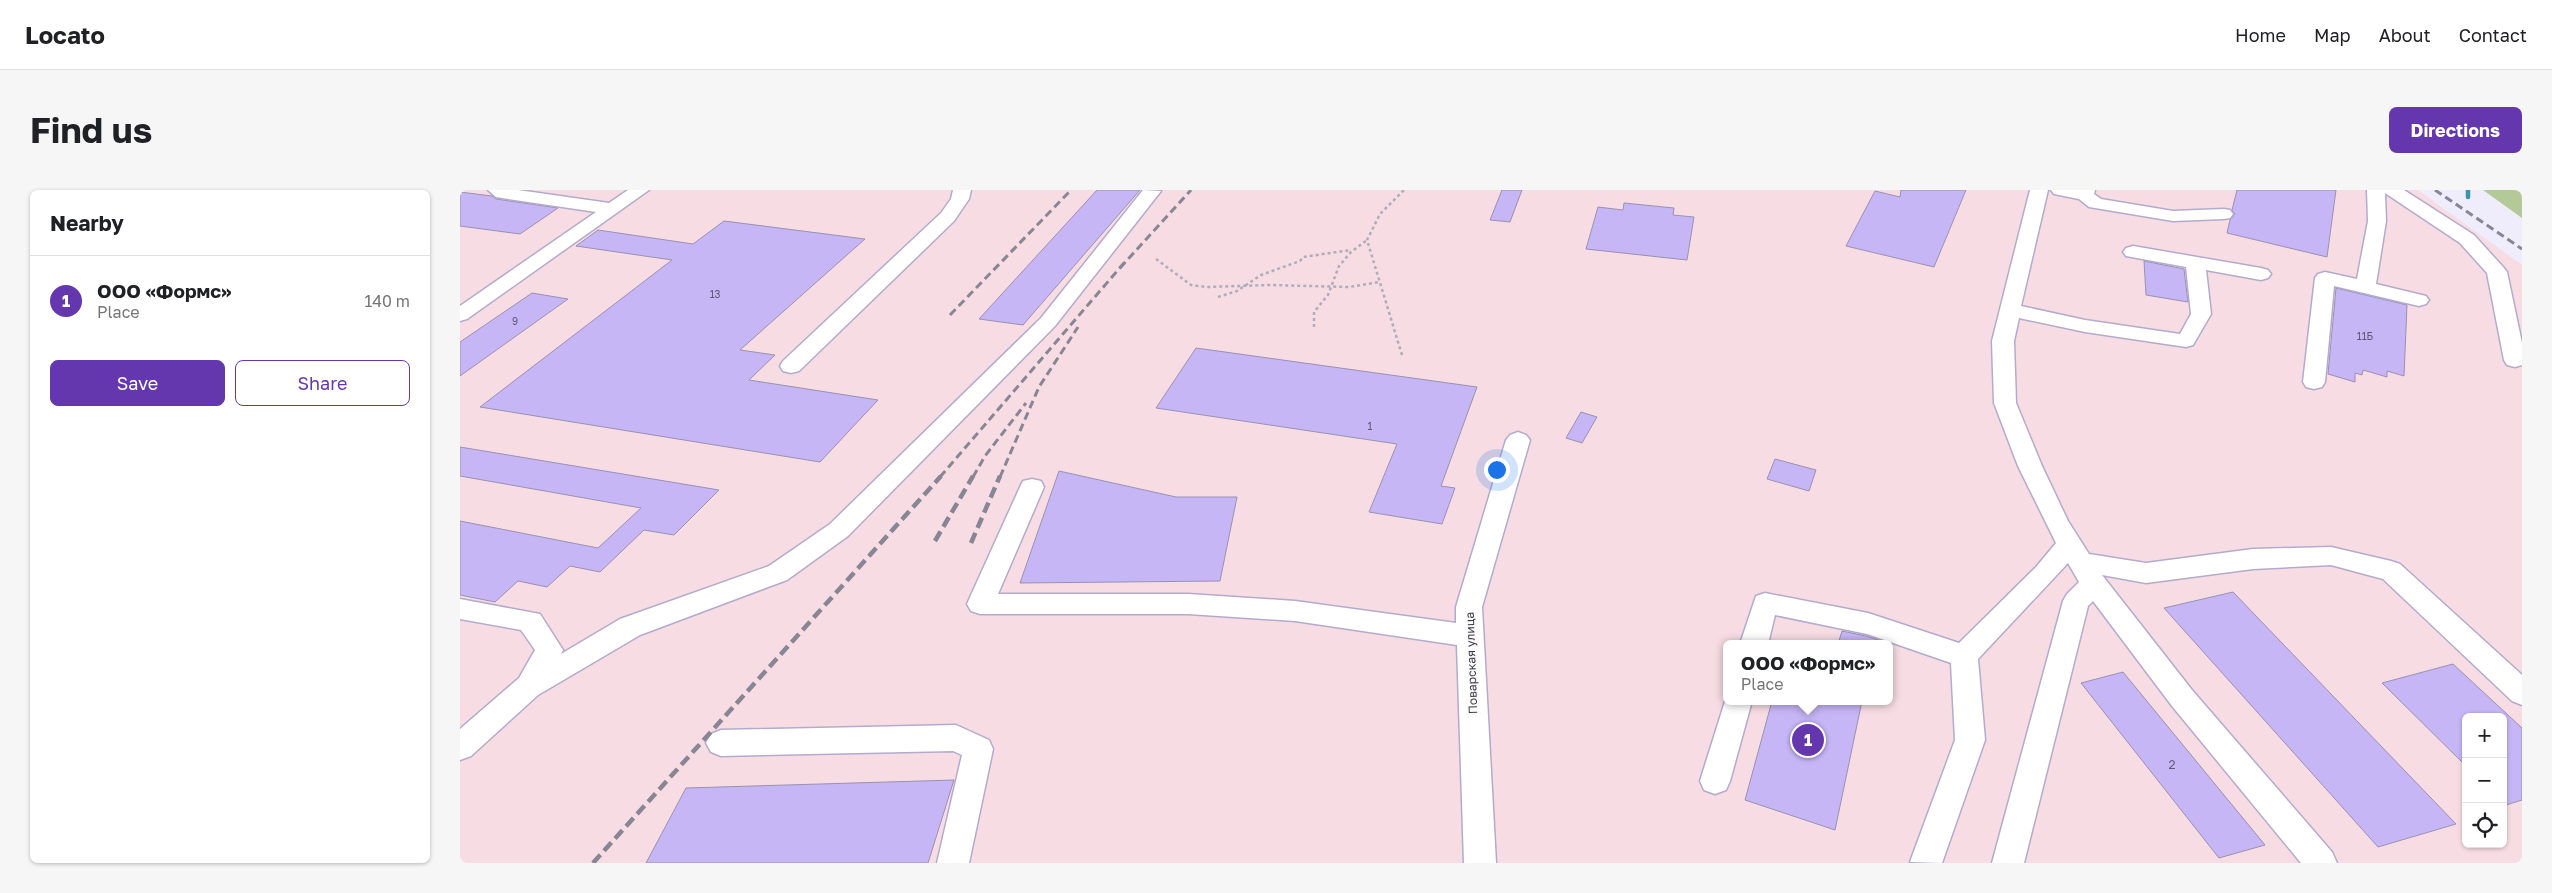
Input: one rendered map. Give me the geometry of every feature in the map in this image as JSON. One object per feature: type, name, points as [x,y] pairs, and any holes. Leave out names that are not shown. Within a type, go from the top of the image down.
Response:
[{"type":"street","points":[[497,190],[502,193],[612,209]]},
{"type":"street","points":[[460,315],[640,190]]},
{"type":"street","points":[[791,366],[948,217],[960,199],[962,190]]},
{"type":"street","points":[[2039,190],[2002,341],[2005,403],[2030,466],[2082,563],[2182,698],[2321,863]]},
{"type":"street","points":[[2060,190],[2086,192],[2095,203],[2173,216],[2224,214]]},
{"type":"street","points":[[2365,288],[2377,221],[2376,190]]},
{"type":"street","points":[[2392,190],[2467,238],[2497,272],[2502,300],[2516,346]]},
{"type":"street","points":[[460,747],[528,688],[630,627],[778,573],[840,530],[1048,322],[1152,192]]},
{"type":"street","points":[[2133,252],[2260,274]]},
{"type":"street","points":[[2010,310],[2085,326],[2186,341],[2201,314],[2195,263]]},
{"type":"street","points":[[2314,382],[2325,278],[2418,300]]},
{"type":"street","points":[[2502,300],[2522,315]]},
{"type":"street","name":"Поварская улица","points":[[1480,863],[1469,607],[1518,440]]},
{"type":"street","points":[[1032,487],[980,604],[1188,604],[1227,606],[1294,611],[1470,636]]},
{"type":"street","points":[[1926,862],[1970,740],[1964,656],[2045,574],[2082,563],[2146,573],[2253,559],[2331,556],[2391,571],[2522,693]]},
{"type":"street","points":[[2008,863],[2076,601],[2082,563]]},
{"type":"street","points":[[1755,640],[1765,603],[1868,624],[1964,656]]},
{"type":"street","points":[[460,609],[530,620],[550,650],[528,688]]},
{"type":"street","points":[[1716,781],[1737,705]]},
{"type":"street","points":[[721,743],[956,738],[978,749],[953,863]]},
{"type":"path","points":[[1314,327],[1312,316],[1316,307],[1328,296],[1341,262],[1351,250],[1367,240],[1380,214],[1404,190]]},
{"type":"path","points":[[1367,240],[1402,354]]},
{"type":"path","points":[[1218,297],[1244,287],[1261,275],[1300,261],[1303,257],[1351,250]]},
{"type":"path","points":[[1156,259],[1191,285],[1349,287],[1379,282]]},
{"type":"shaded area","points":[[460,190],[2418,190],[2522,265],[2522,863],[460,863]]},
{"type":"green space","points":[[2483,190],[2522,190],[2522,218]]},
{"type":"building","points":[[1097,190],[1140,190],[1023,325],[979,319]]},
{"type":"building","points":[[1502,190],[1522,190],[1510,222],[1490,220]]},
{"type":"building","points":[[1901,190],[1966,190],[1934,267],[1846,246],[1875,191],[1900,197]]},
{"type":"building","points":[[2237,190],[2336,190],[2327,257],[2227,233],[2230,220],[2235,214],[2232,210]]},
{"type":"building","points":[[460,192],[558,208],[520,234],[460,226]]},
{"type":"building","points":[[1624,203],[1674,208],[1673,215],[1694,217],[1687,260],[1586,249],[1598,207],[1623,210]]},
{"type":"building","points":[[724,221],[865,239],[740,350],[775,355],[749,380],[878,400],[820,462],[480,407],[672,260],[576,246],[598,230],[693,244]]},
{"type":"building","points":[[2144,261],[2184,269],[2188,302],[2146,295]]},
{"type":"building","points":[[2336,288],[2407,305],[2404,376],[2387,371],[2387,377],[2363,370],[2362,375],[2355,373],[2355,382],[2328,374]]},
{"type":"building","points":[[532,293],[568,299],[460,376],[460,342]]},
{"type":"building","points":[[1196,348],[1477,387],[1441,486],[1455,488],[1442,524],[1369,512],[1397,444],[1156,408]]},
{"type":"building","points":[[1581,412],[1597,417],[1582,443],[1566,438]]},
{"type":"building","points":[[460,447],[719,490],[674,535],[644,530],[600,572],[570,566],[547,587],[518,581],[495,602],[460,595],[460,521],[598,548],[641,508],[460,476]]},
{"type":"building","points":[[1775,459],[1816,470],[1809,491],[1767,479]]},
{"type":"building","points":[[1059,471],[1176,497],[1237,497],[1220,581],[1020,583]]},
{"type":"building","points":[[2233,592],[2456,824],[2378,847],[2164,608]]},
{"type":"building","points":[[1842,631],[1878,640],[1839,640]]},
{"type":"building","points":[[2453,664],[2506,713],[2462,713],[2462,762],[2382,683]]},
{"type":"building","points":[[2123,672],[2265,845],[2219,858],[2081,683]]},
{"type":"building","points":[[1771,705],[1861,705],[1835,830],[1745,800]]},
{"type":"building","points":[[2507,714],[2522,728],[2522,800],[2507,805]]},
{"type":"building","points":[[954,780],[928,863],[646,863],[686,788]]},
{"type":"waterway","points":[[2468,190],[2468,197]]},
{"type":"railway","points":[[950,315],[1071,190]]},
{"type":"railway","points":[[1120,268],[1191,190]]},
{"type":"railway","points":[[2435,190],[2522,249]]},
{"type":"railway","points":[[940,477],[1124,263]]},
{"type":"railway","points":[[1000,477],[1039,387],[1078,327]]},
{"type":"railway","points":[[973,477],[985,456],[1026,403]]},
{"type":"railway","points":[[593,863],[941,476]]},
{"type":"railway","points":[[935,541],[973,476]]},
{"type":"railway","points":[[971,543],[1000,476]]},
{"type":"place","name":"ООО «Формс»","points":[[1808,740]]}]
